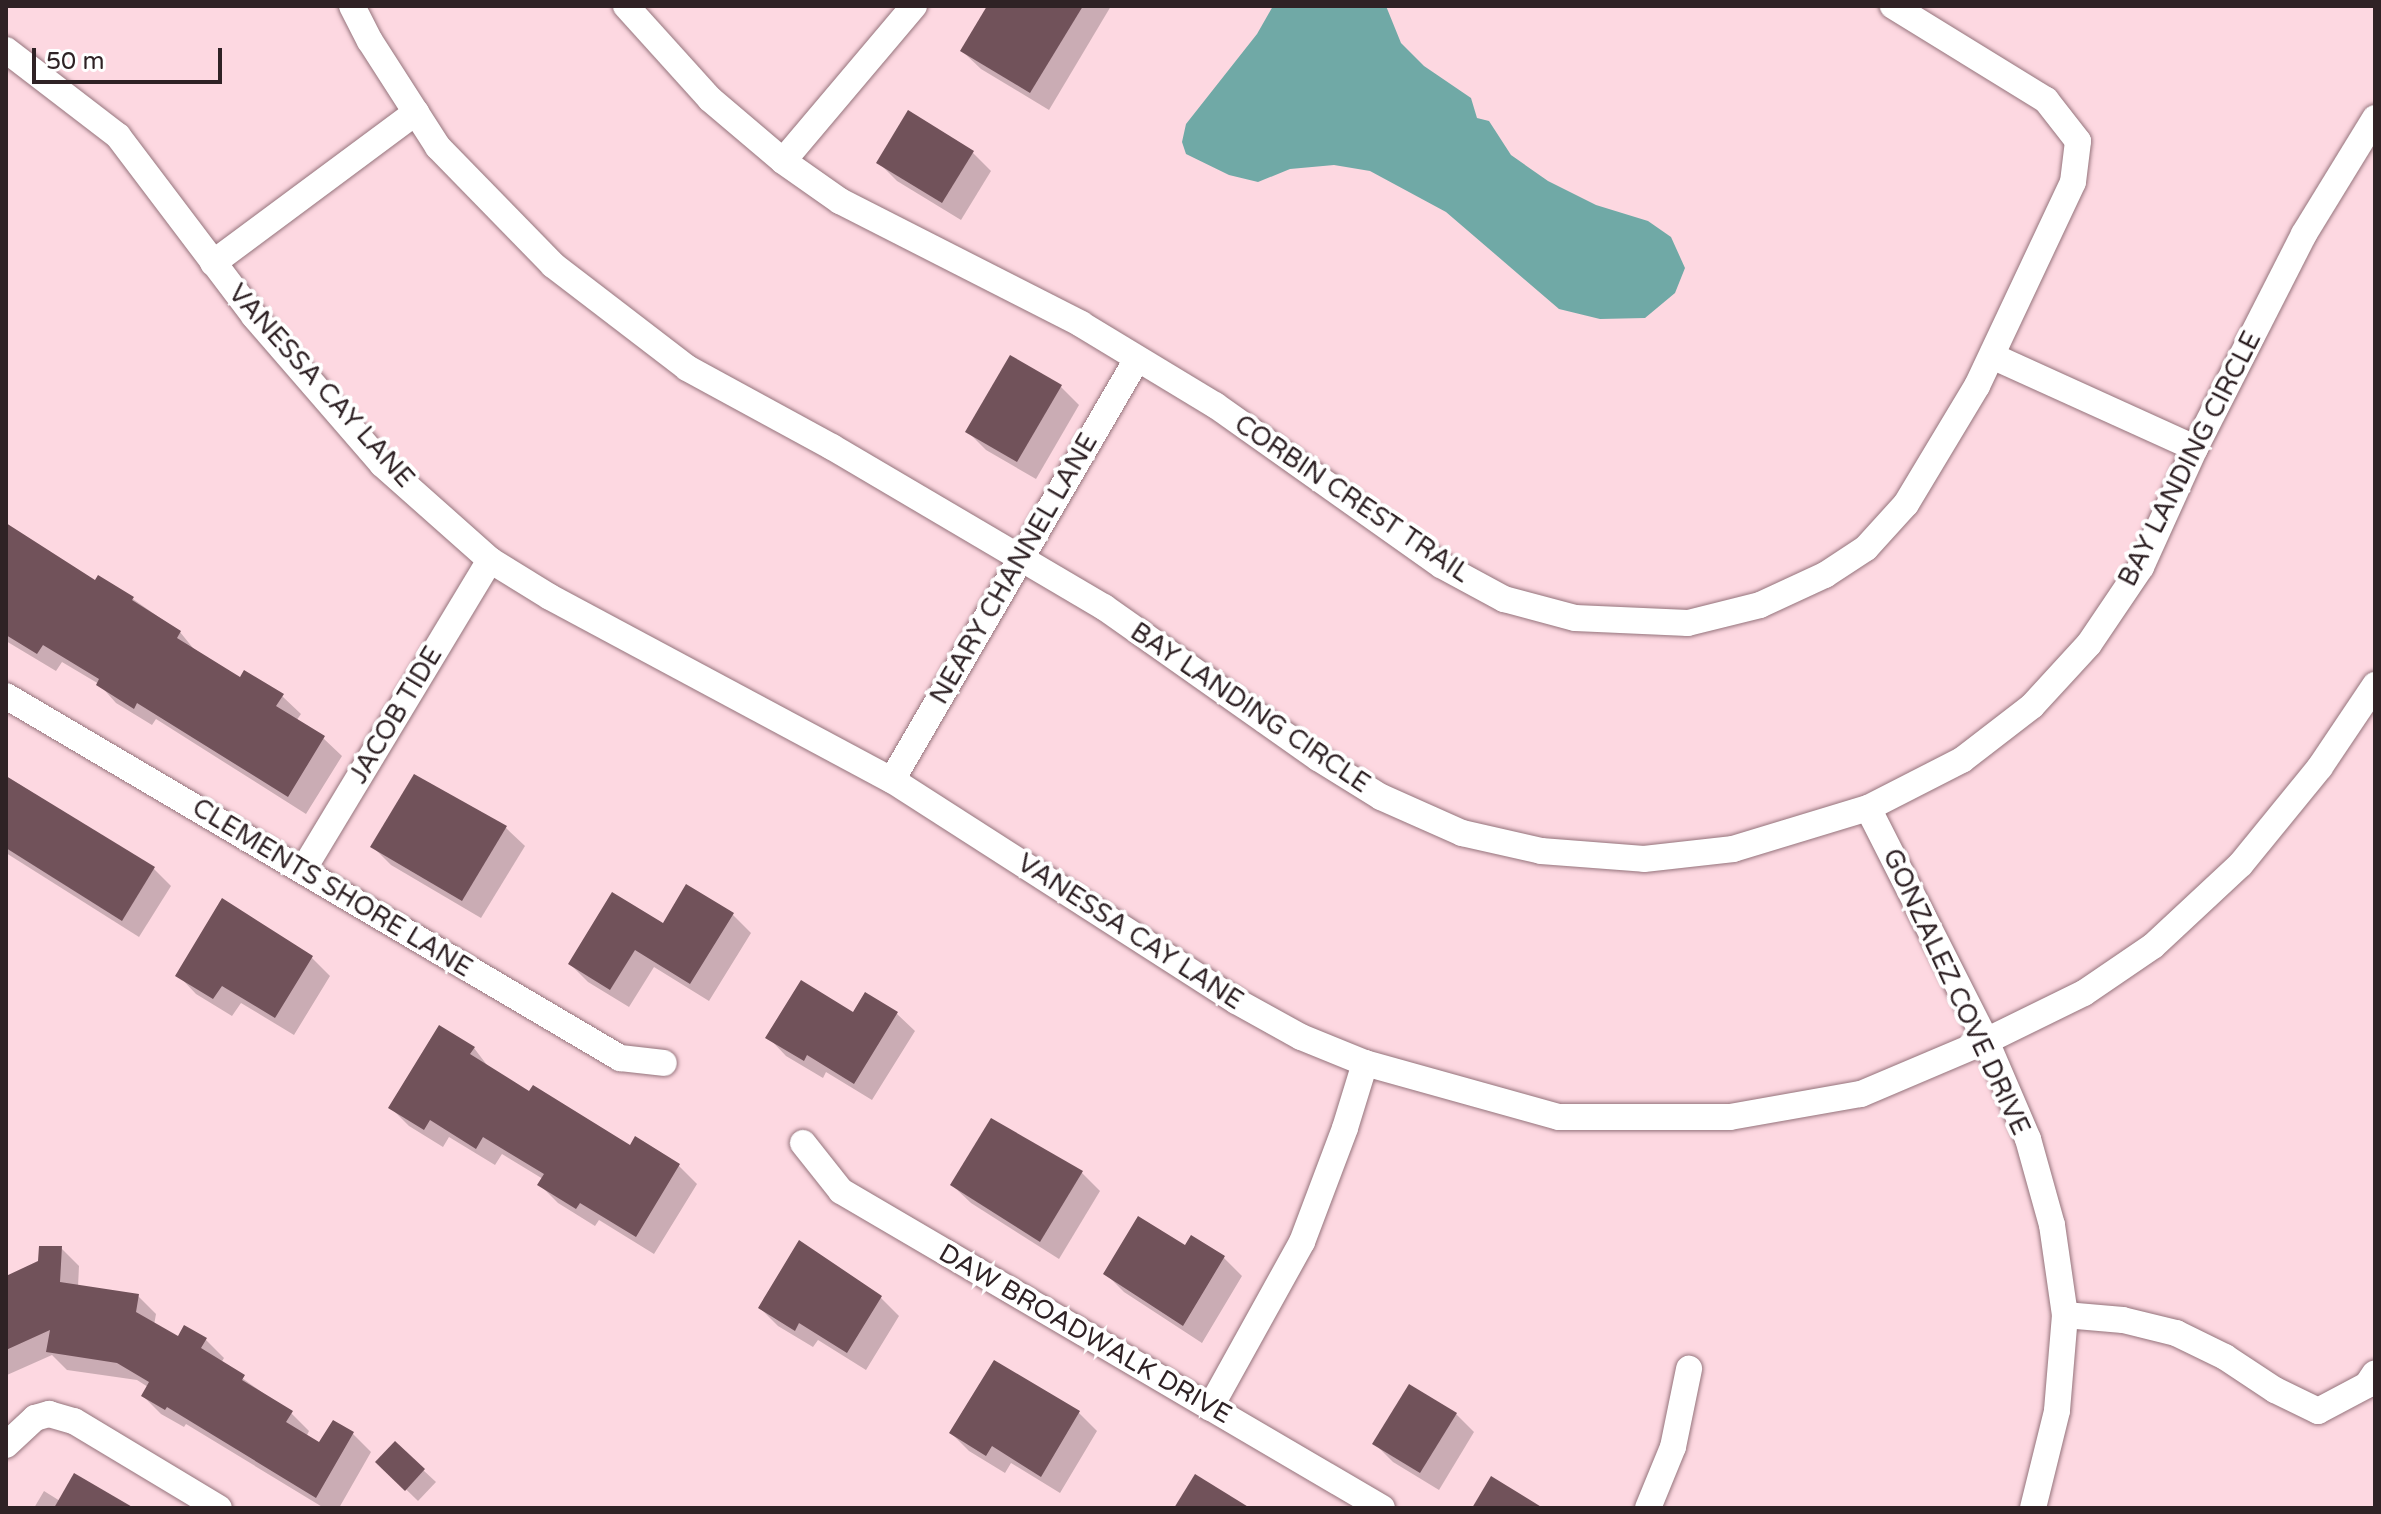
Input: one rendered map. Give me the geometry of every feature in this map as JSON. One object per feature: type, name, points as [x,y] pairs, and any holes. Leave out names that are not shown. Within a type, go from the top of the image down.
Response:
[{"type":"street","name":"BAY LANDING CIRCLE","points":[[352,6],[370,41],[438,147],[553,265],[687,368],[832,447],[1104,607],[1318,758],[1381,797],[1462,833],[1541,851],[1644,859],[1733,849],[1868,808],[1962,760],[2032,706],[2089,644],[2141,567],[2195,448],[2304,234],[2375,118]]},
{"type":"street","name":"CORBIN CREST TRAIL","points":[[626,6],[710,99],[783,161],[840,201],[1081,324],[1215,405],[1441,565],[1504,599],[1575,618],[1688,623],[1760,605],[1825,575],[1866,548],[1906,504],[1992,356],[2073,182],[2078,141],[2046,100],[1893,6]]},
{"type":"street","points":[[783,161],[914,6]]},
{"type":"street","name":"VANESSA CAY LANE","points":[[6,50],[118,136],[213,263],[382,464],[490,560],[550,597],[892,780],[1236,1001],[1301,1037],[1365,1063],[1559,1117],[1730,1117],[1861,1094],[1986,1041],[2084,993],[2153,946],[2241,864],[2320,767],[2375,685]]},
{"type":"street","points":[[213,263],[416,112]]},
{"type":"street","points":[[1992,356],[2195,448]]},
{"type":"street","name":"NEARY CHANNEL LANE","points":[[892,780],[1137,359]]},
{"type":"street","name":"JACOB TIDE","points":[[303,870],[490,560]]},
{"type":"street","name":"CLEMENTS SHORE LANE","points":[[6,696],[620,1058],[664,1063]]},
{"type":"street","name":"GONZALEZ COVE DRIVE","points":[[1868,808],[1986,1041],[2032,1154],[2052,1225],[2065,1315],[2057,1411],[2033,1508]]},
{"type":"street","points":[[1210,1408],[1302,1242],[1345,1128],[1365,1063]]},
{"type":"street","name":"DAW BROADWALK DRIVE","points":[[803,1143],[841,1191],[1382,1508]]},
{"type":"street","points":[[2065,1315],[2123,1320],[2176,1333],[2225,1357],[2275,1390],[2318,1411],[2367,1385],[2375,1373]]},
{"type":"street","points":[[1648,1508],[1673,1447],[1689,1369]]},
{"type":"street","points":[[6,1445],[35,1418],[49,1414],[74,1421],[219,1508]]},
{"type":"water","points":[[1273,6],[1386,6],[1401,43],[1424,66],[1471,98],[1477,118],[1489,121],[1511,155],[1548,181],[1596,205],[1648,221],[1671,237],[1685,268],[1675,293],[1645,318],[1600,319],[1559,309],[1446,212],[1370,171],[1334,165],[1290,169],[1258,182],[1229,175],[1186,154],[1182,142],[1186,124],[1257,34]]},
{"type":"building","points":[[987,6],[1083,6],[1030,93],[960,51]]},
{"type":"building","points":[[908,110],[974,151],[942,203],[876,163]]},
{"type":"building","points":[[1010,355],[1062,385],[1017,462],[965,432]]},
{"type":"building","points":[[6,523],[95,580],[98,575],[134,597],[132,600],[181,631],[177,638],[240,677],[244,670],[284,694],[276,706],[325,736],[288,797],[137,703],[134,709],[96,685],[99,679],[43,645],[37,654],[6,635]]},
{"type":"building","points":[[414,774],[507,826],[462,901],[370,847]]},
{"type":"building","points":[[6,776],[155,867],[122,921],[6,848]]},
{"type":"building","points":[[686,884],[734,913],[690,984],[635,950],[610,990],[568,964],[612,892],[663,923]]},
{"type":"building","points":[[222,898],[313,956],[275,1018],[222,986],[213,999],[175,976]]},
{"type":"building","points":[[801,980],[853,1012],[865,992],[898,1012],[854,1084],[807,1055],[804,1061],[765,1038]]},
{"type":"building","points":[[439,1025],[475,1047],[470,1054],[529,1091],[533,1085],[630,1145],[635,1136],[680,1164],[636,1237],[580,1203],[576,1209],[537,1185],[544,1174],[483,1137],[476,1149],[430,1120],[424,1130],[388,1108]]},
{"type":"building","points":[[991,1118],[1083,1171],[1040,1242],[950,1185]]},
{"type":"building","points":[[1138,1216],[1185,1245],[1191,1235],[1225,1256],[1183,1326],[1103,1274]]},
{"type":"building","points":[[799,1240],[882,1296],[847,1353],[799,1323],[795,1331],[758,1308]]},
{"type":"building","points":[[39,1246],[62,1246],[60,1282],[139,1294],[136,1312],[178,1336],[184,1325],[207,1338],[201,1348],[245,1375],[242,1380],[293,1411],[286,1422],[319,1442],[333,1420],[354,1432],[316,1498],[167,1407],[165,1410],[141,1396],[149,1382],[117,1363],[46,1352],[50,1330],[6,1350],[6,1276],[38,1261]]},
{"type":"building","points":[[994,1360],[1080,1411],[1041,1477],[992,1446],[986,1456],[949,1433]]},
{"type":"building","points":[[1409,1384],[1457,1413],[1420,1473],[1372,1444]]},
{"type":"building","points":[[395,1441],[425,1469],[405,1491],[375,1462]]},
{"type":"building","points":[[74,1473],[134,1508],[54,1508]]},
{"type":"building","points":[[1195,1474],[1250,1508],[1174,1508]]},
{"type":"building","points":[[1491,1476],[1543,1508],[1472,1508]]}]
